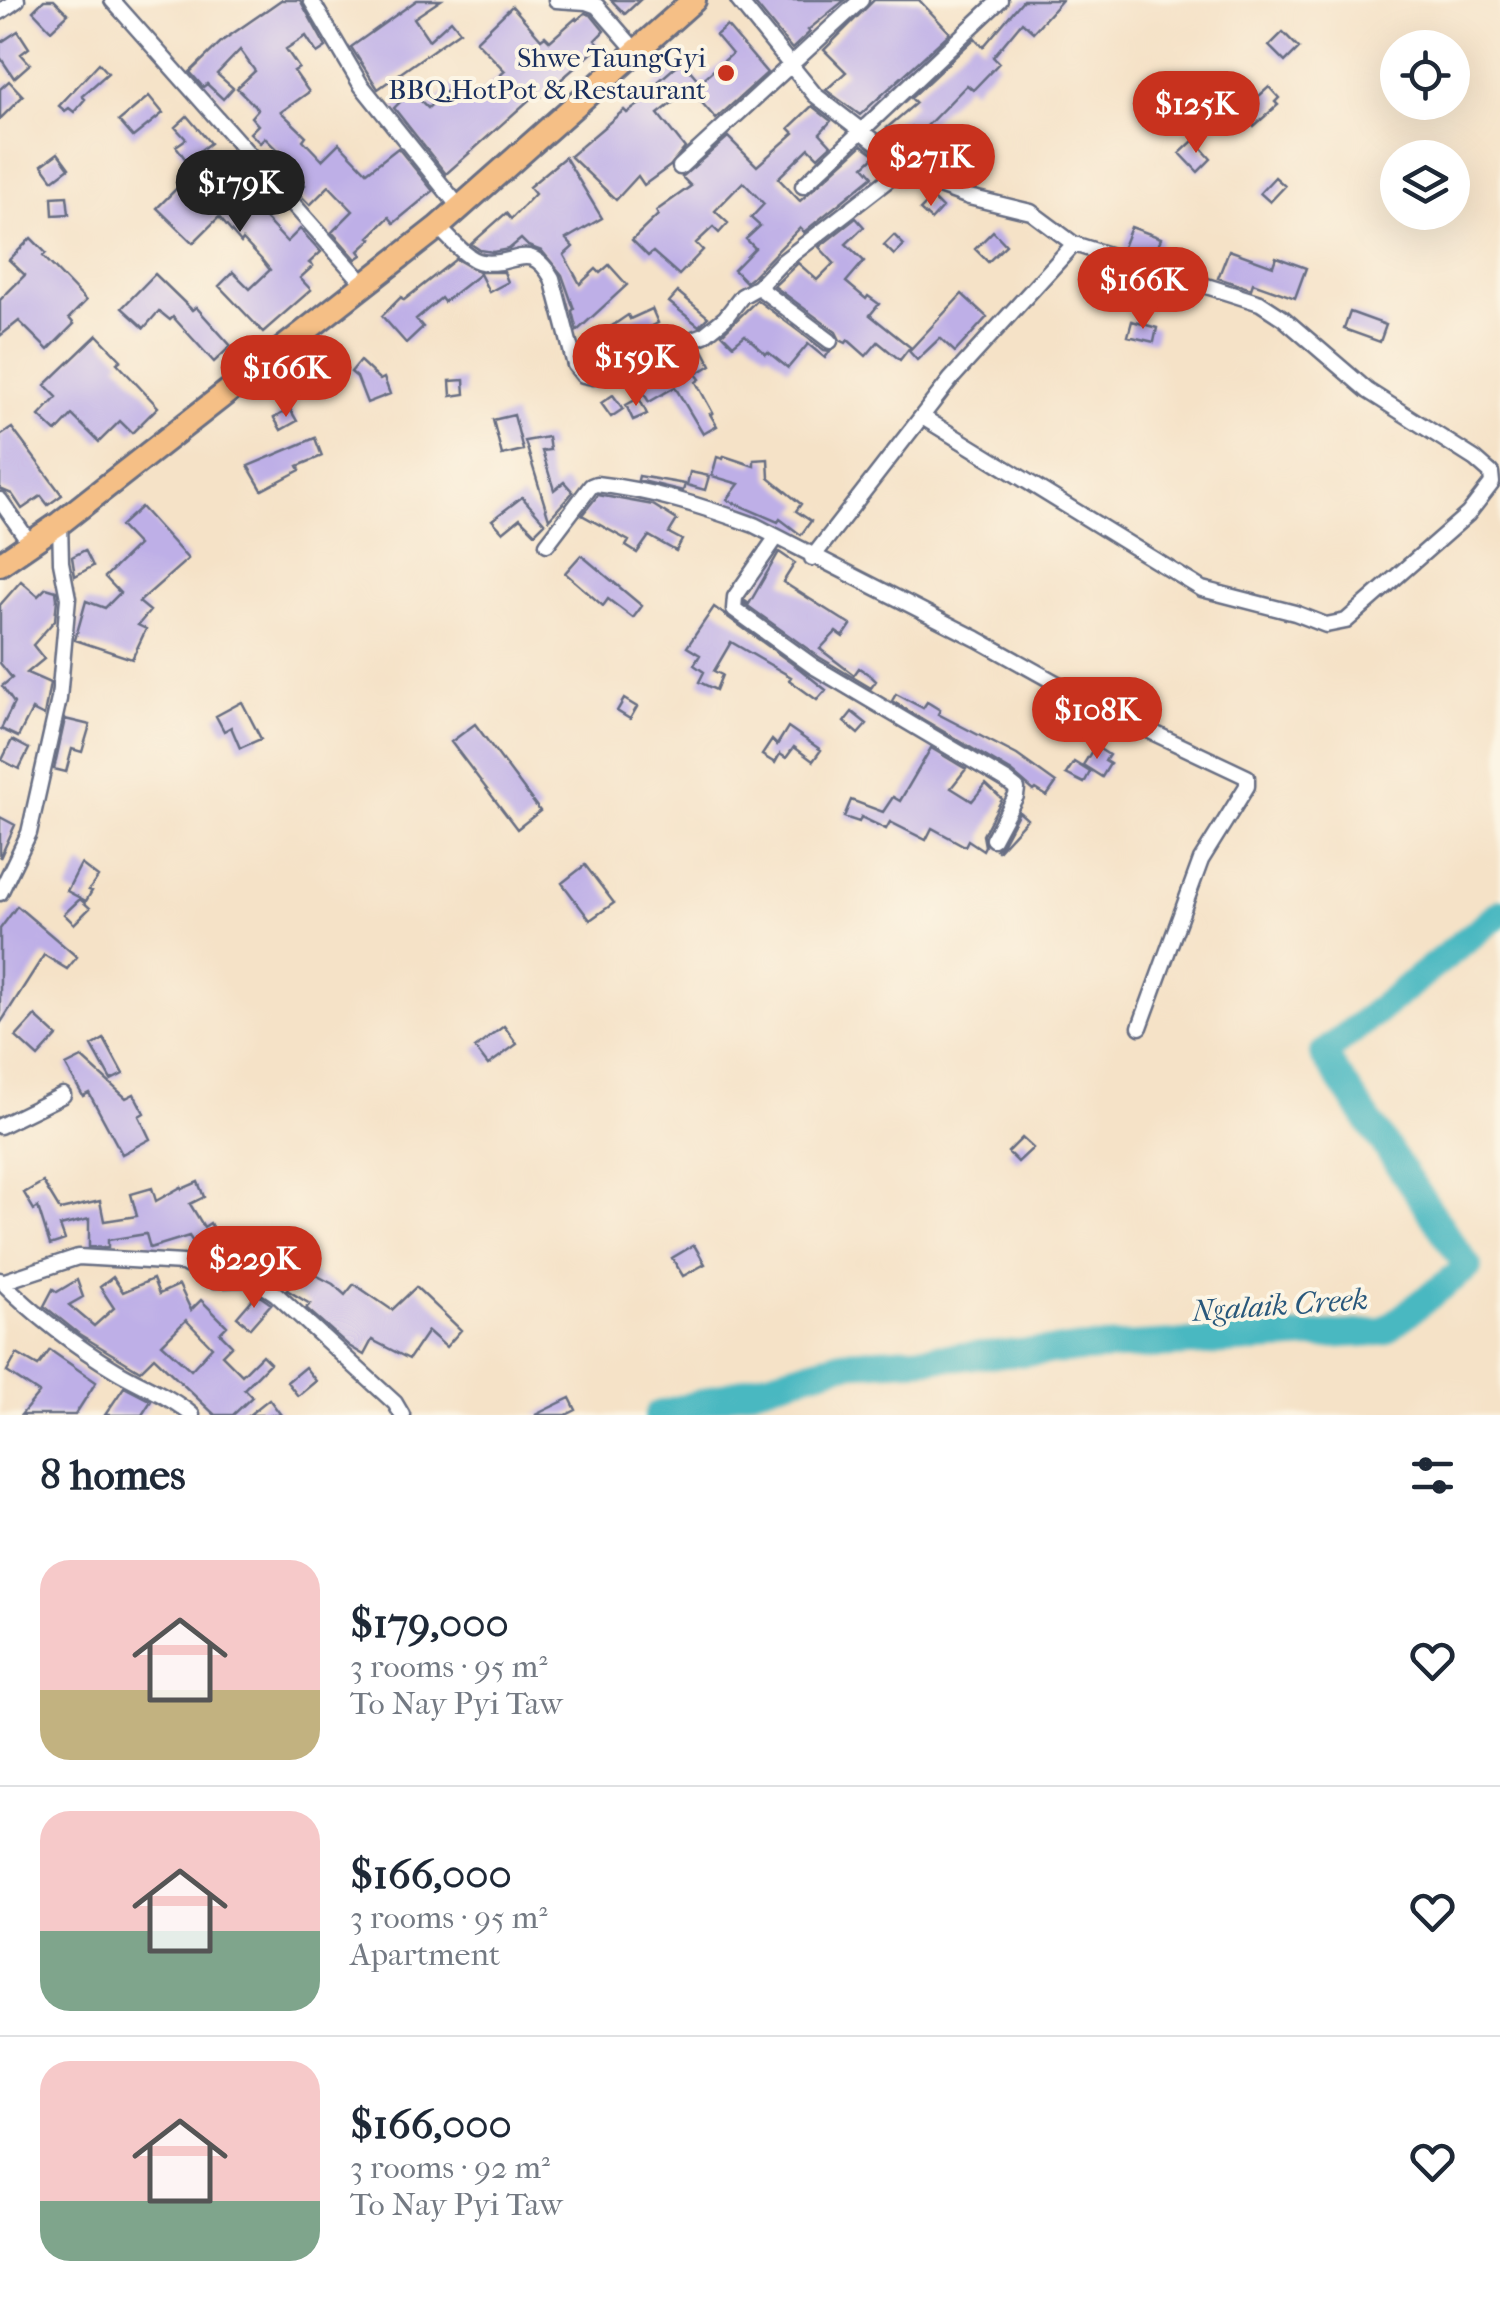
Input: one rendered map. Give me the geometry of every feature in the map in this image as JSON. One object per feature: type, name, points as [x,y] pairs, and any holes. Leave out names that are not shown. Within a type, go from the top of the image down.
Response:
[{"type":"main road","points":[[0,564],[60,523],[366,286],[694,0]]},
{"type":"street","points":[[0,12],[18,0]]},
{"type":"street","points":[[112,0],[366,286]]},
{"type":"street","points":[[311,0],[361,86],[460,208]]},
{"type":"street","points":[[556,0],[597,6],[636,52]]},
{"type":"street","points":[[738,0],[815,95],[928,182],[1031,212],[1074,244],[1260,303],[1368,391],[1476,459],[1490,473],[1492,483],[1468,514],[1346,621],[1326,625],[1202,589],[924,418]]},
{"type":"street","points":[[680,167],[861,0]]},
{"type":"street","points":[[804,186],[1000,0]]},
{"type":"street","points":[[438,227],[476,262],[534,257],[544,266],[552,278],[575,365],[583,376],[592,377],[704,336],[781,263],[906,166]]},
{"type":"street","points":[[812,558],[950,380],[1074,244]]},
{"type":"street","points":[[758,287],[830,341]]},
{"type":"street","points":[[547,544],[596,484],[685,502],[754,525],[812,558],[978,639],[1102,708],[1247,777],[1248,786],[1201,860],[1140,1026]]},
{"type":"street","points":[[0,500],[30,543]]},
{"type":"street","points":[[0,893],[29,834],[59,699],[68,598],[61,562],[60,523]]},
{"type":"street","points":[[776,538],[735,598],[734,609],[813,666],[1007,781],[1016,790],[1016,796],[993,839]]},
{"type":"street","points":[[0,1126],[63,1095]]},
{"type":"street","points":[[192,1415],[84,1350],[1,1281],[78,1257],[183,1263],[214,1280],[253,1279],[290,1306],[395,1404],[402,1415]]},
{"type":"building","points":[[44,0],[54,0],[68,14],[51,30],[33,11]]},
{"type":"building","points":[[281,0],[300,0],[326,47],[317,53],[306,36],[286,49],[299,68],[294,71],[309,92],[281,112],[306,136],[303,140],[322,160],[339,143],[367,172],[398,148],[433,191],[394,223],[389,217],[369,237],[372,239],[356,259],[332,232],[353,211],[329,186],[310,205],[297,192],[305,185],[290,171],[294,167],[265,138],[260,143],[250,133],[258,125],[251,117],[258,109],[237,88],[255,71],[240,50],[217,74],[233,88],[223,99],[207,84],[203,87],[190,72],[222,41]]},
{"type":"building","points":[[417,0],[441,0],[414,18],[429,40],[451,20],[460,31],[378,89],[351,47]]},
{"type":"building","points":[[611,0],[640,0],[625,14]]},
{"type":"building","points":[[752,0],[845,0],[808,30],[792,49]]},
{"type":"building","points":[[874,0],[919,0],[950,33],[860,115],[826,90],[846,72],[824,50]]},
{"type":"building","points":[[1023,0],[1062,0],[1033,32],[1022,22],[993,57],[999,63],[973,90],[967,85],[919,134],[912,127],[892,141],[881,133],[916,103],[911,98],[975,38],[983,47]]},
{"type":"building","points":[[512,6],[541,39],[545,36],[550,41],[576,18],[585,13],[591,15],[604,31],[595,40],[600,46],[542,96],[538,92],[446,174],[394,108],[411,91],[428,108],[456,82],[472,100],[505,71],[476,41]]},
{"type":"building","points":[[727,26],[767,73],[716,119],[690,89],[658,114],[685,148],[670,166],[644,185],[638,176],[616,200],[570,156],[624,110],[627,113],[649,97],[645,93],[682,61],[700,82],[732,54],[716,35]]},
{"type":"building","points":[[18,31],[29,48],[21,54],[30,64],[14,78],[0,57],[0,43]]},
{"type":"building","points":[[1283,32],[1299,48],[1285,62],[1269,46]]},
{"type":"building","points":[[99,63],[108,73],[82,96],[85,99],[74,112],[69,108],[65,111],[59,106]]},
{"type":"building","points":[[9,81],[23,96],[0,119],[0,89]]},
{"type":"building","points":[[1269,87],[1279,98],[1275,102],[1278,105],[1254,126],[1241,112]]},
{"type":"building","points":[[149,96],[163,113],[133,137],[119,121]]},
{"type":"building","points":[[812,106],[831,121],[820,133],[831,145],[818,157],[809,148],[778,178],[800,201],[862,145],[876,155],[864,166],[873,176],[804,232],[800,228],[746,282],[734,270],[755,248],[746,239],[760,226],[751,218],[764,204],[743,182],[715,211],[728,223],[719,233],[713,227],[696,243],[703,250],[679,275],[653,252],[648,256],[632,240],[658,215],[656,211],[691,186],[682,177],[728,137],[757,166],[794,133],[789,128]]},
{"type":"building","points":[[187,116],[210,143],[198,152],[218,182],[225,176],[287,242],[300,229],[321,252],[300,278],[311,290],[263,332],[219,286],[233,272],[250,289],[270,270],[262,260],[219,217],[193,243],[157,208],[194,171],[176,146],[186,139],[175,127]]},
{"type":"building","points":[[1194,140],[1211,159],[1198,172],[1180,153]]},
{"type":"building","points":[[58,153],[69,168],[53,180],[42,165]]},
{"type":"building","points":[[565,157],[602,218],[566,239],[573,247],[564,255],[580,284],[596,269],[600,273],[609,265],[627,285],[577,331],[562,275],[542,251],[521,239],[509,249],[493,252],[471,244],[506,213],[511,219],[535,194],[529,187]]},
{"type":"building","points":[[1275,177],[1285,186],[1270,202],[1260,193]]},
{"type":"building","points":[[67,196],[69,214],[53,215],[52,197]]},
{"type":"building","points":[[932,198],[942,208],[931,220],[920,210]]},
{"type":"building","points":[[856,218],[864,227],[846,244],[864,261],[846,282],[866,299],[868,296],[879,304],[870,315],[910,347],[900,360],[878,342],[866,356],[848,340],[840,340],[836,332],[774,286],[798,263],[817,280],[834,263],[819,247]]},
{"type":"building","points":[[1131,227],[1161,238],[1154,258],[1123,247]]},
{"type":"building","points":[[993,231],[1006,245],[988,262],[975,249]]},
{"type":"building","points":[[894,235],[904,245],[894,255],[884,245]]},
{"type":"building","points":[[31,238],[86,301],[69,318],[74,324],[48,350],[19,321],[0,336],[0,300],[25,275],[9,260]]},
{"type":"building","points":[[1229,250],[1273,266],[1276,257],[1306,268],[1295,298],[1253,283],[1251,289],[1218,278]]},
{"type":"building","points":[[456,259],[479,272],[504,272],[508,282],[489,292],[480,274],[416,319],[423,327],[406,343],[382,316],[401,297],[404,300]]},
{"type":"building","points":[[155,274],[192,310],[196,307],[231,346],[214,362],[173,317],[170,320],[159,311],[144,328],[122,308]]},
{"type":"building","points":[[678,292],[708,317],[699,326],[669,302]]},
{"type":"building","points":[[962,294],[987,317],[955,352],[940,338],[917,360],[909,351]]},
{"type":"building","points":[[757,300],[830,351],[825,358],[808,344],[788,368],[745,335],[733,345],[722,334]]},
{"type":"building","points":[[652,309],[658,323],[650,327],[658,341],[589,365],[581,347],[628,315],[630,319]]},
{"type":"building","points":[[1350,312],[1386,325],[1380,342],[1344,329]]},
{"type":"building","points":[[1132,321],[1157,328],[1154,342],[1128,336]]},
{"type":"building","points":[[97,335],[158,407],[132,433],[120,421],[99,442],[72,415],[56,432],[39,416],[57,397],[45,385]]},
{"type":"building","points":[[703,350],[711,365],[696,374],[700,379],[696,382],[717,426],[703,434],[675,387],[649,402],[632,374],[684,354],[687,359]]},
{"type":"building","points":[[360,361],[380,380],[384,378],[390,394],[367,403],[357,377],[351,372]]},
{"type":"building","points":[[464,380],[465,394],[451,396],[450,381]]},
{"type":"building","points":[[613,395],[623,409],[611,417],[601,403]]},
{"type":"building","points":[[639,398],[647,414],[633,420],[626,405]]},
{"type":"building","points":[[290,409],[297,421],[281,430],[274,418]]},
{"type":"building","points":[[514,415],[523,450],[502,455],[493,420]]},
{"type":"building","points":[[12,428],[62,495],[48,505],[41,496],[22,509],[12,494],[0,489],[0,436]]},
{"type":"building","points":[[548,437],[550,450],[542,451],[554,490],[564,482],[573,492],[549,519],[525,441]]},
{"type":"building","points":[[315,438],[322,456],[298,466],[300,470],[262,490],[248,466]]},
{"type":"building","points":[[717,457],[754,466],[754,460],[768,459],[769,478],[801,504],[796,511],[811,521],[801,535],[780,519],[778,522],[727,500],[739,484],[712,476]]},
{"type":"building","points":[[690,472],[709,476],[705,490],[687,485]]},
{"type":"building","points":[[639,476],[685,484],[683,491],[638,480]]},
{"type":"building","points":[[598,495],[653,505],[677,520],[669,533],[682,540],[676,551],[649,536],[637,553],[626,546],[629,541],[582,515]]},
{"type":"building","points":[[522,497],[545,523],[535,533],[520,518],[503,532],[492,520]]},
{"type":"building","points":[[141,507],[188,559],[139,602],[150,611],[138,625],[146,629],[132,659],[75,640],[86,601],[105,608],[120,593],[105,577],[138,545],[120,526]]},
{"type":"building","points":[[85,550],[93,566],[75,576],[72,557]]},
{"type":"building","points":[[779,552],[795,563],[783,582],[851,625],[843,637],[836,632],[820,649],[854,675],[859,668],[871,676],[876,681],[871,688],[819,657],[745,604],[749,604]]},
{"type":"building","points":[[581,555],[642,606],[633,618],[608,599],[603,606],[565,573]]},
{"type":"building","points":[[21,581],[38,596],[46,588],[56,591],[57,599],[55,620],[33,645],[44,659],[27,673],[50,683],[44,716],[32,710],[18,737],[1,729],[14,703],[2,686],[12,678],[0,663],[0,605]]},
{"type":"building","points":[[714,607],[826,690],[817,700],[789,680],[791,677],[731,642],[714,671],[722,675],[716,690],[699,682],[704,672],[694,665],[700,655],[687,647]]},
{"type":"building","points":[[896,694],[923,708],[927,702],[940,710],[938,714],[1017,755],[1056,783],[1047,796],[1034,791],[1012,772],[892,701]]},
{"type":"building","points":[[624,699],[637,707],[630,719],[617,711]]},
{"type":"building","points":[[242,702],[261,739],[240,748],[231,727],[224,731],[216,716]]},
{"type":"building","points":[[852,712],[867,724],[858,734],[844,722]]},
{"type":"building","points":[[65,719],[90,725],[82,752],[72,749],[66,772],[54,769]]},
{"type":"building","points":[[475,724],[540,811],[517,829],[451,742]]},
{"type":"building","points":[[788,727],[821,750],[813,761],[794,747],[786,758],[780,754],[775,763],[762,755],[772,740],[777,745]]},
{"type":"building","points":[[12,740],[29,749],[19,769],[2,760]]},
{"type":"building","points":[[1095,746],[1109,755],[1105,761],[1110,764],[1102,777],[1083,765]]},
{"type":"building","points":[[931,748],[966,769],[951,788],[972,801],[986,784],[1002,799],[983,835],[983,850],[968,840],[965,846],[932,828],[926,840],[890,822],[886,829],[861,817],[859,822],[844,817],[851,800],[883,812],[893,797],[900,801]]},
{"type":"building","points":[[1074,762],[1090,772],[1084,783],[1066,774]]},
{"type":"building","points":[[1019,812],[1027,819],[998,851],[996,849]]},
{"type":"building","points":[[0,817],[15,825],[0,858]]},
{"type":"building","points":[[81,864],[98,877],[86,901],[67,891]]},
{"type":"building","points":[[585,865],[614,903],[590,920],[562,883]]},
{"type":"building","points":[[80,899],[90,908],[74,924],[64,914]]},
{"type":"building","points":[[17,906],[77,957],[67,969],[44,955],[0,1024],[0,929]]},
{"type":"building","points":[[35,1016],[57,1036],[38,1057],[16,1037]]},
{"type":"building","points":[[504,1026],[517,1044],[488,1065],[475,1048]]},
{"type":"building","points":[[104,1039],[123,1074],[111,1080],[92,1046]]},
{"type":"building","points":[[82,1058],[126,1098],[134,1094],[144,1113],[139,1116],[150,1139],[122,1154],[89,1093],[83,1096],[66,1066]]},
{"type":"building","points":[[1022,1138],[1033,1148],[1018,1162],[1008,1152]]},
{"type":"building","points":[[43,1182],[60,1210],[100,1201],[104,1221],[137,1216],[131,1194],[152,1188],[156,1201],[198,1182],[204,1197],[190,1204],[204,1227],[210,1223],[234,1266],[218,1269],[208,1264],[189,1236],[150,1248],[146,1234],[108,1240],[108,1248],[89,1247],[89,1219],[60,1226],[65,1240],[50,1245],[38,1207],[34,1210],[24,1193]]},
{"type":"building","points":[[694,1245],[705,1264],[683,1276],[672,1258]]},
{"type":"building","points":[[300,1267],[345,1295],[354,1284],[392,1310],[416,1287],[461,1330],[446,1347],[428,1331],[409,1359],[372,1340],[364,1355],[306,1308],[310,1304],[287,1290]]},
{"type":"building","points":[[113,1277],[123,1292],[153,1279],[159,1294],[179,1285],[191,1310],[201,1300],[227,1326],[220,1333],[232,1345],[222,1355],[242,1375],[262,1355],[270,1363],[244,1389],[252,1397],[233,1415],[215,1415],[154,1357],[140,1371],[79,1334],[44,1306],[53,1289],[57,1292],[77,1280],[83,1297],[69,1305],[94,1326],[114,1308],[100,1287]],"holes":[[[186,1320],[212,1347],[191,1370],[162,1344]]]},
{"type":"building","points":[[257,1294],[271,1304],[250,1328],[237,1317]]},
{"type":"building","points":[[50,1350],[96,1382],[75,1415],[21,1415],[39,1393],[7,1372],[17,1354],[38,1366]]},
{"type":"building","points":[[305,1367],[316,1381],[298,1396],[287,1382]]},
{"type":"building","points":[[124,1387],[151,1401],[142,1415],[105,1415]]},
{"type":"building","points":[[570,1398],[576,1410],[566,1415],[535,1415]]},
{"type":"building","points":[[269,1399],[281,1415],[249,1415]]},
{"type":"waterway","name":"Ngalaik Creek","points":[[658,1415],[842,1363],[1383,1332],[1468,1267],[1323,1054],[1500,913]]},
{"type":"place","name":"Shwe TaungGyi BBQ,HotPot & Restaurant","points":[[726,73]]}]
